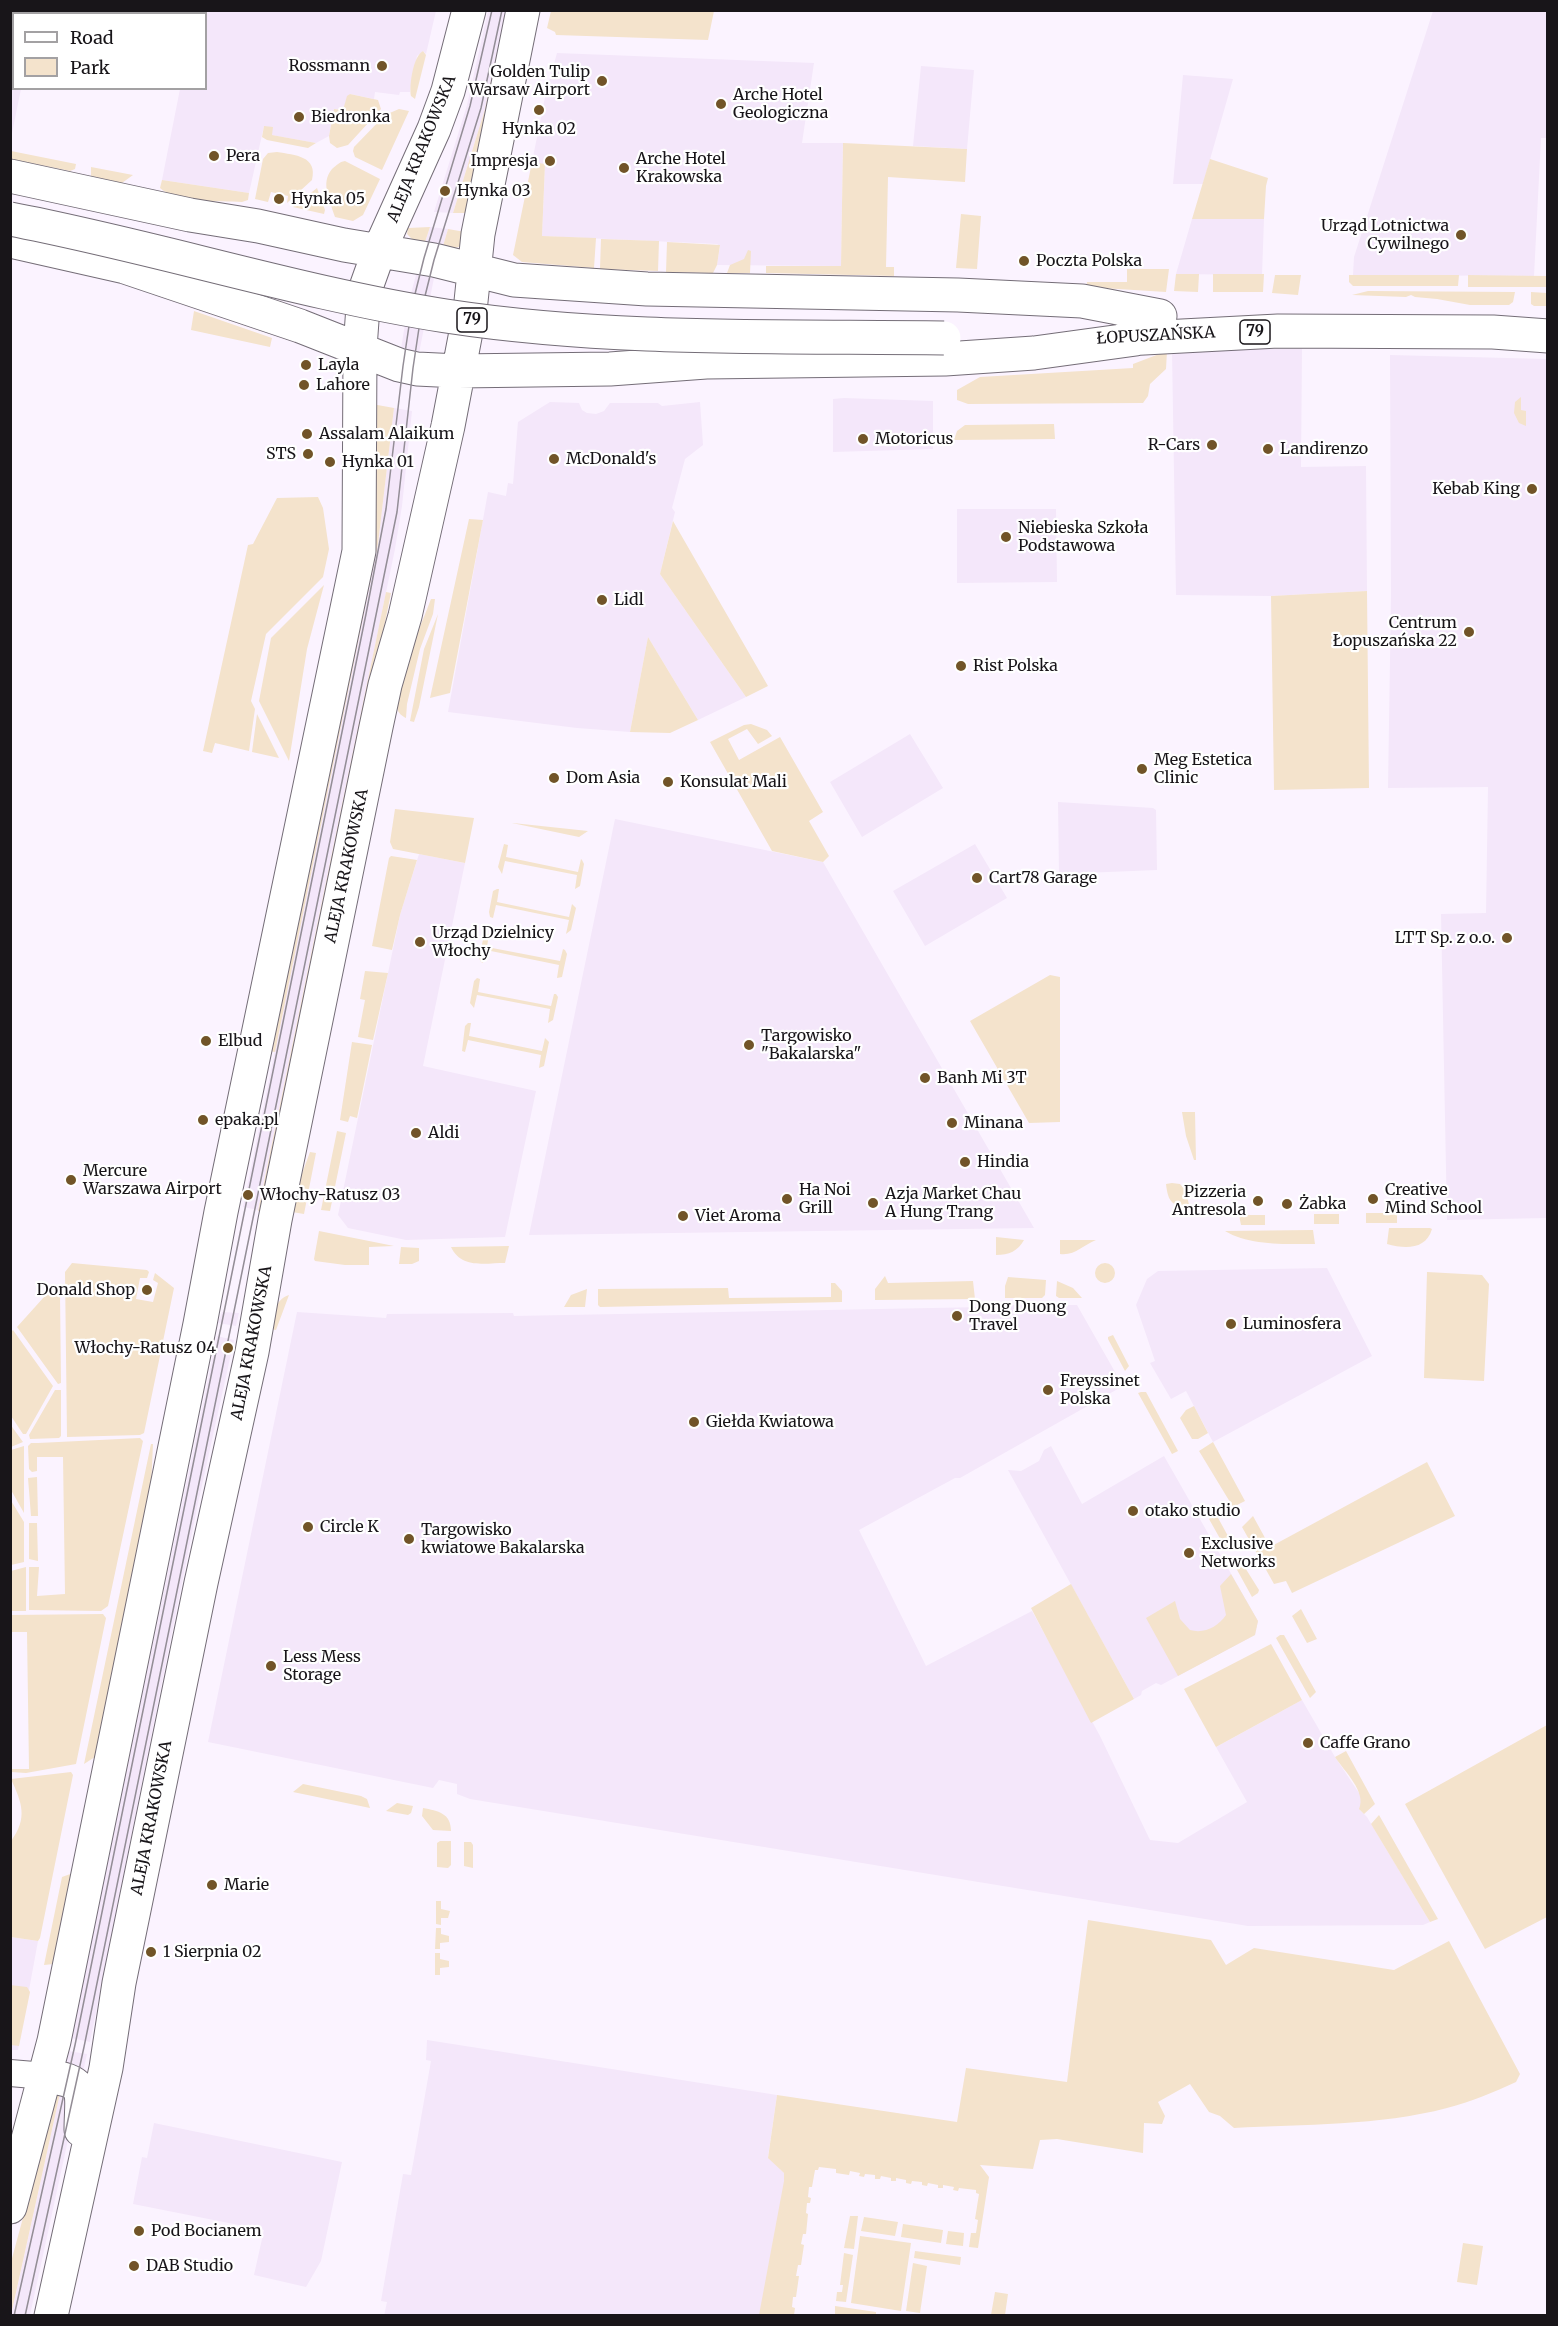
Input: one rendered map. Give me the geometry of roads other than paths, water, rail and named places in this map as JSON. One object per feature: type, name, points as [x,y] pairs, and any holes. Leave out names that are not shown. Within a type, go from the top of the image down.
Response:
[{"type":"main road","name":"ALEJA KRAKOWSKA","points":[[360,348],[364,293],[379,250],[434,129],[448,91],[468,10]]},
{"type":"main road","points":[[476,270],[478,234],[523,10]]},
{"type":"main road","points":[[10,176],[190,215],[476,270],[514,280],[647,289],[1082,301],[1160,316]]},
{"type":"main road","name":"79","points":[[10,196],[170,230],[318,269],[447,293],[517,303],[944,327]]},
{"type":"main road","name":"79","points":[[10,219],[166,252],[314,291],[446,316],[513,325],[674,336],[944,327]]},
{"type":"main road","points":[[10,241],[124,267],[360,348],[399,365],[417,369],[458,371],[647,368],[706,362],[945,359],[1034,353],[1136,339]]},
{"type":"main road","name":"ALEJA KRAKOWSKA","points":[[51,2316],[106,2068],[119,1983],[171,1726],[254,1344],[279,1197],[371,750],[385,686],[405,616],[458,371],[476,270]]},
{"type":"main road","name":"ŁOPUSZAŃSKA","points":[[944,327],[1160,316],[1327,314],[1548,317]]},
{"type":"main road","name":"ŁOPUSZAŃSKA","points":[[944,327],[1136,339],[1278,331],[1493,332],[1548,336]]},
{"type":"main road","points":[[10,2207],[46,2076],[224,1197],[359,551],[361,512],[360,348]]},
{"type":"main road","points":[[46,2076],[63,2078],[72,2082],[82,2096],[82,2174]]},
{"type":"street","points":[[10,2073],[46,2076]]},
{"type":"tram line","points":[[14,2316],[75,2045],[366,614],[386,509],[412,306],[424,258],[470,106],[492,10]]},
{"type":"tram line","points":[[25,2316],[84,2047],[397,512],[422,308],[434,260],[481,108],[502,10]]},
{"type":"place","name":"Rossmann","points":[[382,66]]},
{"type":"place","name":"Golden Tulip Warsaw Airport","points":[[602,81]]},
{"type":"place","name":"Arche Hotel Geologiczna","points":[[721,104]]},
{"type":"place","name":"Hynka 02","points":[[539,110]]},
{"type":"place","name":"Biedronka","points":[[299,117]]},
{"type":"place","name":"Pera","points":[[214,156]]},
{"type":"place","name":"Impresja","points":[[550,161]]},
{"type":"place","name":"Arche Hotel Krakowska","points":[[624,168]]},
{"type":"place","name":"Hynka 03","points":[[445,191]]},
{"type":"place","name":"Hynka 05","points":[[279,199]]},
{"type":"place","name":"Urząd Lotnictwa Cywilnego","points":[[1461,235]]},
{"type":"place","name":"Poczta Polska","points":[[1024,261]]},
{"type":"place","name":"Layla","points":[[306,365]]},
{"type":"place","name":"Lahore","points":[[304,385]]},
{"type":"place","name":"Assalam Alaikum","points":[[307,434]]},
{"type":"place","name":"Motoricus","points":[[863,439]]},
{"type":"place","name":"R-Cars","points":[[1212,445]]},
{"type":"place","name":"Landirenzo","points":[[1268,449]]},
{"type":"place","name":"STS","points":[[308,454]]},
{"type":"place","name":"McDonald's","points":[[554,459]]},
{"type":"place","name":"Hynka 01","points":[[330,462]]},
{"type":"place","name":"Kebab King","points":[[1532,489]]},
{"type":"place","name":"Niebieska Szkoła Podstawowa","points":[[1006,537]]},
{"type":"place","name":"Lidl","points":[[602,600]]},
{"type":"place","name":"Centrum Łopuszańska 22","points":[[1469,632]]},
{"type":"place","name":"Rist Polska","points":[[961,666]]},
{"type":"place","name":"Meg Estetica Clinic","points":[[1142,769]]},
{"type":"place","name":"Dom Asia","points":[[554,778]]},
{"type":"place","name":"Konsulat Mali","points":[[668,782]]},
{"type":"place","name":"Cart78 Garage","points":[[977,878]]},
{"type":"place","name":"LTT Sp. z o.o.","points":[[1507,938]]},
{"type":"place","name":"Urząd Dzielnicy Włochy","points":[[420,942]]},
{"type":"place","name":"Elbud","points":[[206,1041]]},
{"type":"place","name":"Targowisko \"Bakalarska\"","points":[[749,1045]]},
{"type":"place","name":"Banh Mi 3T","points":[[925,1078]]},
{"type":"place","name":"epaka.pl","points":[[203,1120]]},
{"type":"place","name":"Minana","points":[[952,1123]]},
{"type":"place","name":"Aldi","points":[[416,1133]]},
{"type":"place","name":"Hindia","points":[[965,1162]]},
{"type":"place","name":"Mercure Warszawa Airport","points":[[71,1180]]},
{"type":"place","name":"Włochy-Ratusz 03","points":[[248,1195]]},
{"type":"place","name":"Ha Noi Grill","points":[[787,1199]]},
{"type":"place","name":"Creative Mind School","points":[[1373,1199]]},
{"type":"place","name":"Pizzeria Antresola","points":[[1258,1201]]},
{"type":"place","name":"Azja Market Chau A Hung Trang","points":[[873,1203]]},
{"type":"place","name":"Żabka","points":[[1287,1204]]},
{"type":"place","name":"Viet Aroma","points":[[683,1216]]},
{"type":"place","name":"Donald Shop","points":[[147,1290]]},
{"type":"place","name":"Dong Duong Travel","points":[[957,1316]]},
{"type":"place","name":"Luminosfera","points":[[1231,1324]]},
{"type":"place","name":"Włochy-Ratusz 04","points":[[228,1348]]},
{"type":"place","name":"Freyssinet Polska","points":[[1048,1390]]},
{"type":"place","name":"Giełda Kwiatowa","points":[[694,1422]]},
{"type":"place","name":"otako studio","points":[[1133,1511]]},
{"type":"place","name":"Circle K","points":[[308,1527]]},
{"type":"place","name":"Targowisko kwiatowe Bakalarska","points":[[409,1539]]},
{"type":"place","name":"Exclusive Networks","points":[[1189,1553]]},
{"type":"place","name":"Less Mess Storage","points":[[271,1666]]},
{"type":"place","name":"Caffe Grano","points":[[1308,1743]]},
{"type":"place","name":"Marie","points":[[212,1885]]},
{"type":"place","name":"1 Sierpnia 02","points":[[151,1952]]},
{"type":"place","name":"Pod Bocianem","points":[[139,2231]]},
{"type":"place","name":"DAB Studio","points":[[134,2266]]}]
